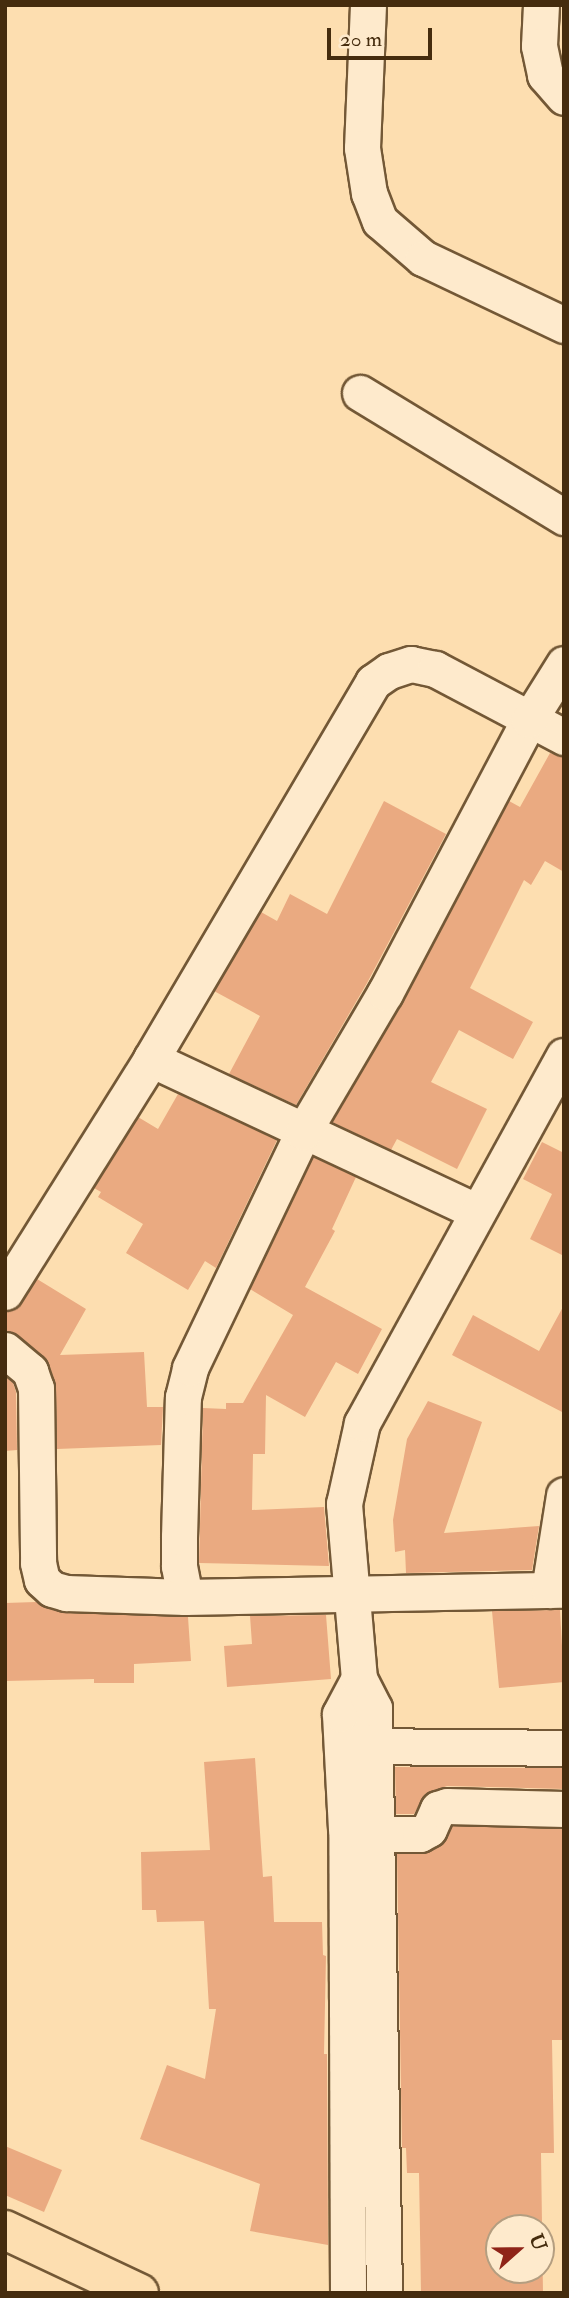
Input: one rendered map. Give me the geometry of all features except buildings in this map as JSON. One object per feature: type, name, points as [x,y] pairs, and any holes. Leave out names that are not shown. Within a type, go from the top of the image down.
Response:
[{"type":"main road","points":[[5,2230],[139,2293]]},
{"type":"street","points":[[368,5],[362,148],[369,193],[380,220],[422,258],[564,325]]},
{"type":"street","points":[[541,5],[539,46],[545,75],[564,97]]},
{"type":"street","points":[[360,393],[564,517]]},
{"type":"street","points":[[5,1292],[151,1059],[373,682],[389,671],[411,664],[435,670],[564,737]]},
{"type":"street","points":[[185,1597],[179,1566],[183,1397],[190,1368],[303,1132],[385,993],[529,720],[564,664]]},
{"type":"street","points":[[384,2293],[362,1878],[359,1746],[374,1708],[359,1679],[344,1504],[362,1423],[564,1056]]},
{"type":"street","points":[[151,1059],[477,1212]]},
{"type":"street","points":[[5,1350],[30,1371],[36,1388],[38,1563],[42,1580],[52,1589],[66,1593],[185,1597],[556,1590],[564,1495]]},
{"type":"street","points":[[359,1746],[564,1748]]},
{"type":"street","points":[[348,2293],[362,1878],[378,1834],[359,1746]]},
{"type":"street","points":[[378,1834],[421,1834],[429,1829],[441,1807],[564,1809]]}]
